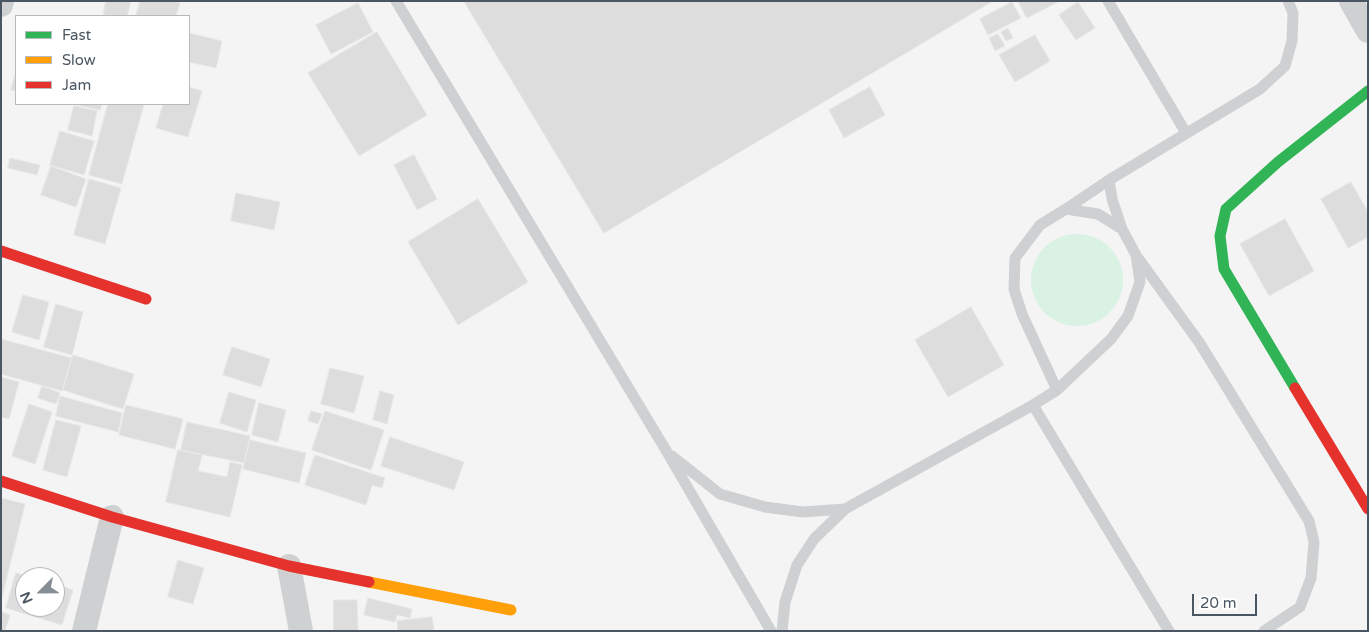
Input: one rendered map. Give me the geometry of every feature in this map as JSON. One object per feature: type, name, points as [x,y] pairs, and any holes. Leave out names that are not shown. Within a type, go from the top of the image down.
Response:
[{"type":"street","points":[[1,5],[2,1]]},
{"type":"street","points":[[1352,1],[1368,30]]},
{"type":"street","points":[[1368,91],[1278,162],[1226,209],[1220,236],[1224,269],[1368,509]]},
{"type":"street","points":[[1,250],[146,299]]},
{"type":"street","points":[[1,481],[112,517],[289,566],[511,610]]},
{"type":"street","points":[[84,631],[112,517]]},
{"type":"street","points":[[289,566],[301,631]]},
{"type":"lane","points":[[396,1],[667,452],[771,631]]},
{"type":"lane","points":[[1108,1],[1186,133]]},
{"type":"lane","points":[[1057,390],[1022,314],[1014,289],[1015,258],[1040,225],[1109,180],[1260,89],[1285,66],[1292,41],[1293,13],[1288,1]]},
{"type":"lane","points":[[1109,180],[1112,200],[1122,229],[1136,254],[1199,342],[1309,521],[1314,542],[1311,578],[1300,607],[1264,631]]},
{"type":"lane","points":[[1066,209],[1098,214],[1122,229]]},
{"type":"lane","points":[[782,631],[786,602],[797,565],[814,539],[845,509],[1032,406],[1057,390],[1111,339],[1128,316],[1140,282],[1136,254]]},
{"type":"lane","points":[[1032,406],[1168,631]]},
{"type":"lane","points":[[667,452],[720,494],[765,507],[803,512],[845,509]]},
{"type":"green space","points":[[1068,234],[1086,234],[1103,241],[1116,254],[1123,271],[1123,289],[1116,306],[1103,319],[1086,326],[1068,326],[1051,319],[1038,306],[1031,289],[1031,271],[1038,254],[1051,241]]},
{"type":"building","points":[[106,1],[131,1],[127,15],[103,15]]},
{"type":"building","points":[[140,1],[173,1],[180,3],[176,15],[136,15]]},
{"type":"building","points":[[464,1],[993,1],[604,233]]},
{"type":"building","points":[[1018,1],[1057,1],[1058,2],[1027,18]]},
{"type":"building","points":[[1012,2],[1021,18],[988,35],[980,19]]},
{"type":"building","points":[[1078,2],[1095,28],[1076,40],[1059,15]]},
{"type":"building","points":[[358,3],[373,32],[331,54],[316,25]]},
{"type":"building","points":[[1008,28],[1013,38],[1006,41],[1001,32]]},
{"type":"building","points":[[377,32],[427,115],[359,156],[308,73]]},
{"type":"building","points":[[190,33],[222,41],[216,68],[190,62]]},
{"type":"building","points":[[998,34],[1005,46],[995,51],[989,38]]},
{"type":"building","points":[[1035,35],[1050,61],[1015,82],[999,55]]},
{"type":"building","points":[[15,75],[15,91],[11,90]]},
{"type":"building","points":[[190,87],[202,91],[188,137],[156,128],[163,105],[190,105]]},
{"type":"building","points":[[870,87],[885,115],[844,138],[829,110]]},
{"type":"building","points":[[78,105],[102,105],[100,110]]},
{"type":"building","points":[[108,105],[144,105],[122,184],[89,175]]},
{"type":"building","points":[[74,106],[97,111],[92,136],[68,130]]},
{"type":"building","points":[[60,131],[94,141],[84,175],[50,165]]},
{"type":"building","points":[[414,155],[437,199],[417,210],[394,165]]},
{"type":"building","points":[[10,158],[40,165],[37,175],[8,168]]},
{"type":"building","points":[[51,166],[86,179],[76,207],[41,195]]},
{"type":"building","points":[[89,179],[121,188],[105,244],[74,235]]},
{"type":"building","points":[[1351,182],[1368,212],[1368,237],[1348,248],[1321,199]]},
{"type":"building","points":[[236,193],[280,202],[274,230],[231,221]]},
{"type":"building","points":[[478,199],[528,282],[458,325],[408,242]]},
{"type":"building","points":[[1285,219],[1314,271],[1269,296],[1240,244]]},
{"type":"building","points":[[23,295],[49,302],[39,340],[12,332]]},
{"type":"building","points":[[56,304],[83,312],[72,355],[44,347]]},
{"type":"building","points":[[971,307],[1004,365],[948,397],[915,340]]},
{"type":"building","points":[[1,339],[71,358],[62,391],[1,374]]},
{"type":"building","points":[[232,347],[270,359],[261,387],[223,375]]},
{"type":"building","points":[[73,355],[134,374],[123,409],[63,390]]},
{"type":"building","points":[[330,368],[364,376],[354,413],[321,404]]},
{"type":"building","points":[[1,377],[19,382],[9,419],[1,417]]},
{"type":"building","points":[[42,386],[60,393],[56,404],[38,398]]},
{"type":"building","points":[[380,391],[394,395],[387,424],[373,420]]},
{"type":"building","points":[[229,392],[256,400],[247,432],[220,423]]},
{"type":"building","points":[[60,396],[122,413],[118,432],[56,416]]},
{"type":"building","points":[[259,403],[286,410],[278,442],[252,435]]},
{"type":"building","points":[[29,404],[52,412],[35,464],[12,456]]},
{"type":"building","points":[[126,405],[183,419],[175,449],[119,435]]},
{"type":"building","points":[[311,411],[322,414],[318,424],[308,421]]},
{"type":"building","points":[[325,411],[384,430],[371,470],[312,450]]},
{"type":"building","points":[[56,420],[81,426],[67,477],[43,470]]},
{"type":"building","points":[[187,422],[250,436],[244,463],[181,450]]},
{"type":"building","points":[[390,437],[464,462],[454,490],[381,466]]},
{"type":"building","points":[[250,440],[306,453],[299,483],[243,469]]},
{"type":"building","points":[[178,450],[202,455],[198,471],[227,477],[230,462],[242,465],[230,517],[166,502]]},
{"type":"building","points":[[315,455],[385,478],[382,488],[372,485],[366,505],[305,485]]},
{"type":"building","points":[[1,498],[25,504],[1,601]]},
{"type":"building","points":[[178,560],[204,568],[193,604],[168,597]]},
{"type":"building","points":[[15,576],[15,611],[6,608]]},
{"type":"building","points":[[65,587],[73,590],[65,615]]},
{"type":"building","points":[[368,598],[412,609],[410,618],[397,615],[395,622],[364,615]]},
{"type":"building","points":[[334,600],[357,600],[358,631],[334,631]]},
{"type":"building","points":[[1,612],[10,615],[5,631],[1,631]]},
{"type":"building","points":[[36,617],[65,617],[62,625]]},
{"type":"building","points":[[432,617],[434,631],[398,631],[397,621]]},
{"type":"traffic: fast","points":[[1295,388],[1224,269],[1220,236],[1226,209],[1278,162],[1368,91]]},
{"type":"traffic: slow","points":[[369,582],[511,610]]},
{"type":"traffic: jam","points":[[1,251],[146,299]]},
{"type":"traffic: jam","points":[[1295,388],[1368,509]]},
{"type":"traffic: jam","points":[[1,481],[112,517],[289,566],[369,582]]}]
